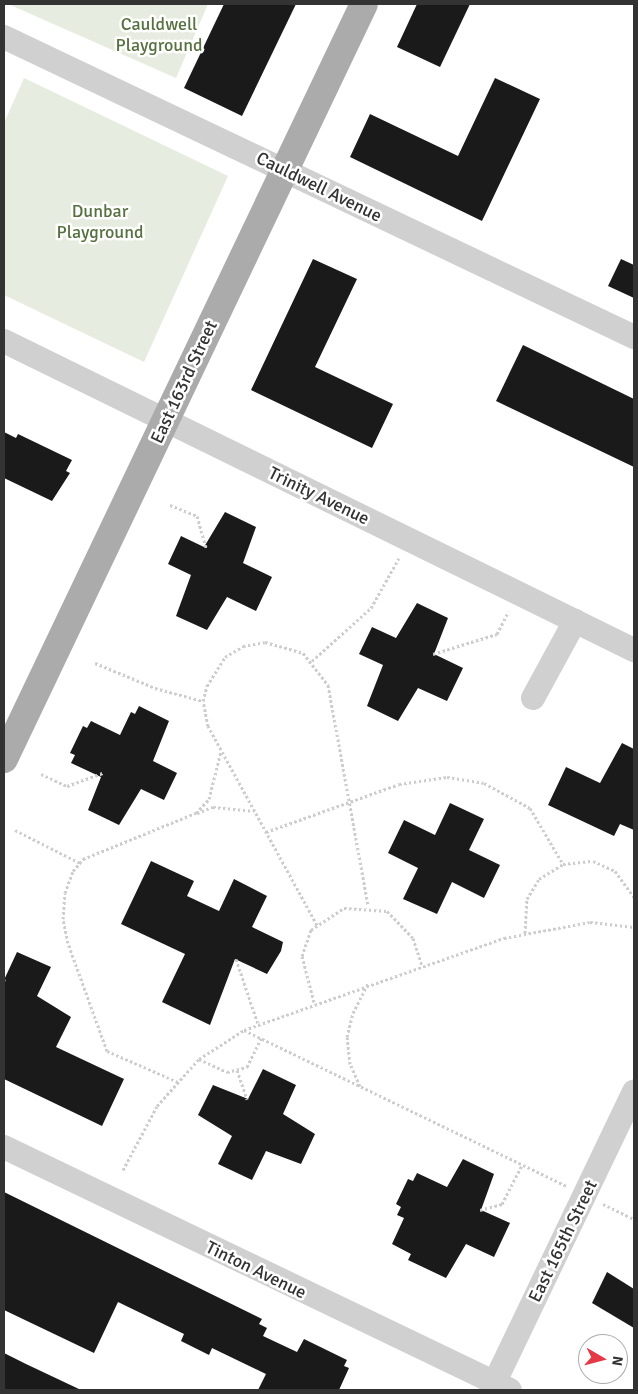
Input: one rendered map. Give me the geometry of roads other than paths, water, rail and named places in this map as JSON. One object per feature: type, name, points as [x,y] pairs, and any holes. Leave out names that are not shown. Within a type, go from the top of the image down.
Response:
[{"type":"main road","name":"East 163rd Street","points":[[4,759],[364,4]]},
{"type":"street","name":"Cauldwell Avenue","points":[[4,37],[634,337]]},
{"type":"street","name":"Trinity Avenue","points":[[4,341],[634,650]]},
{"type":"street","points":[[533,698],[575,621]]},
{"type":"street","name":"East 165th Street","points":[[499,1388],[585,1195],[634,1091]]},
{"type":"street","name":"Tinton Avenue","points":[[4,1147],[499,1388]]},
{"type":"park label","name":"Cauldwell Playground","points":[[159,35]]},
{"type":"park label","name":"Dunbar Playground","points":[[100,222]]}]
